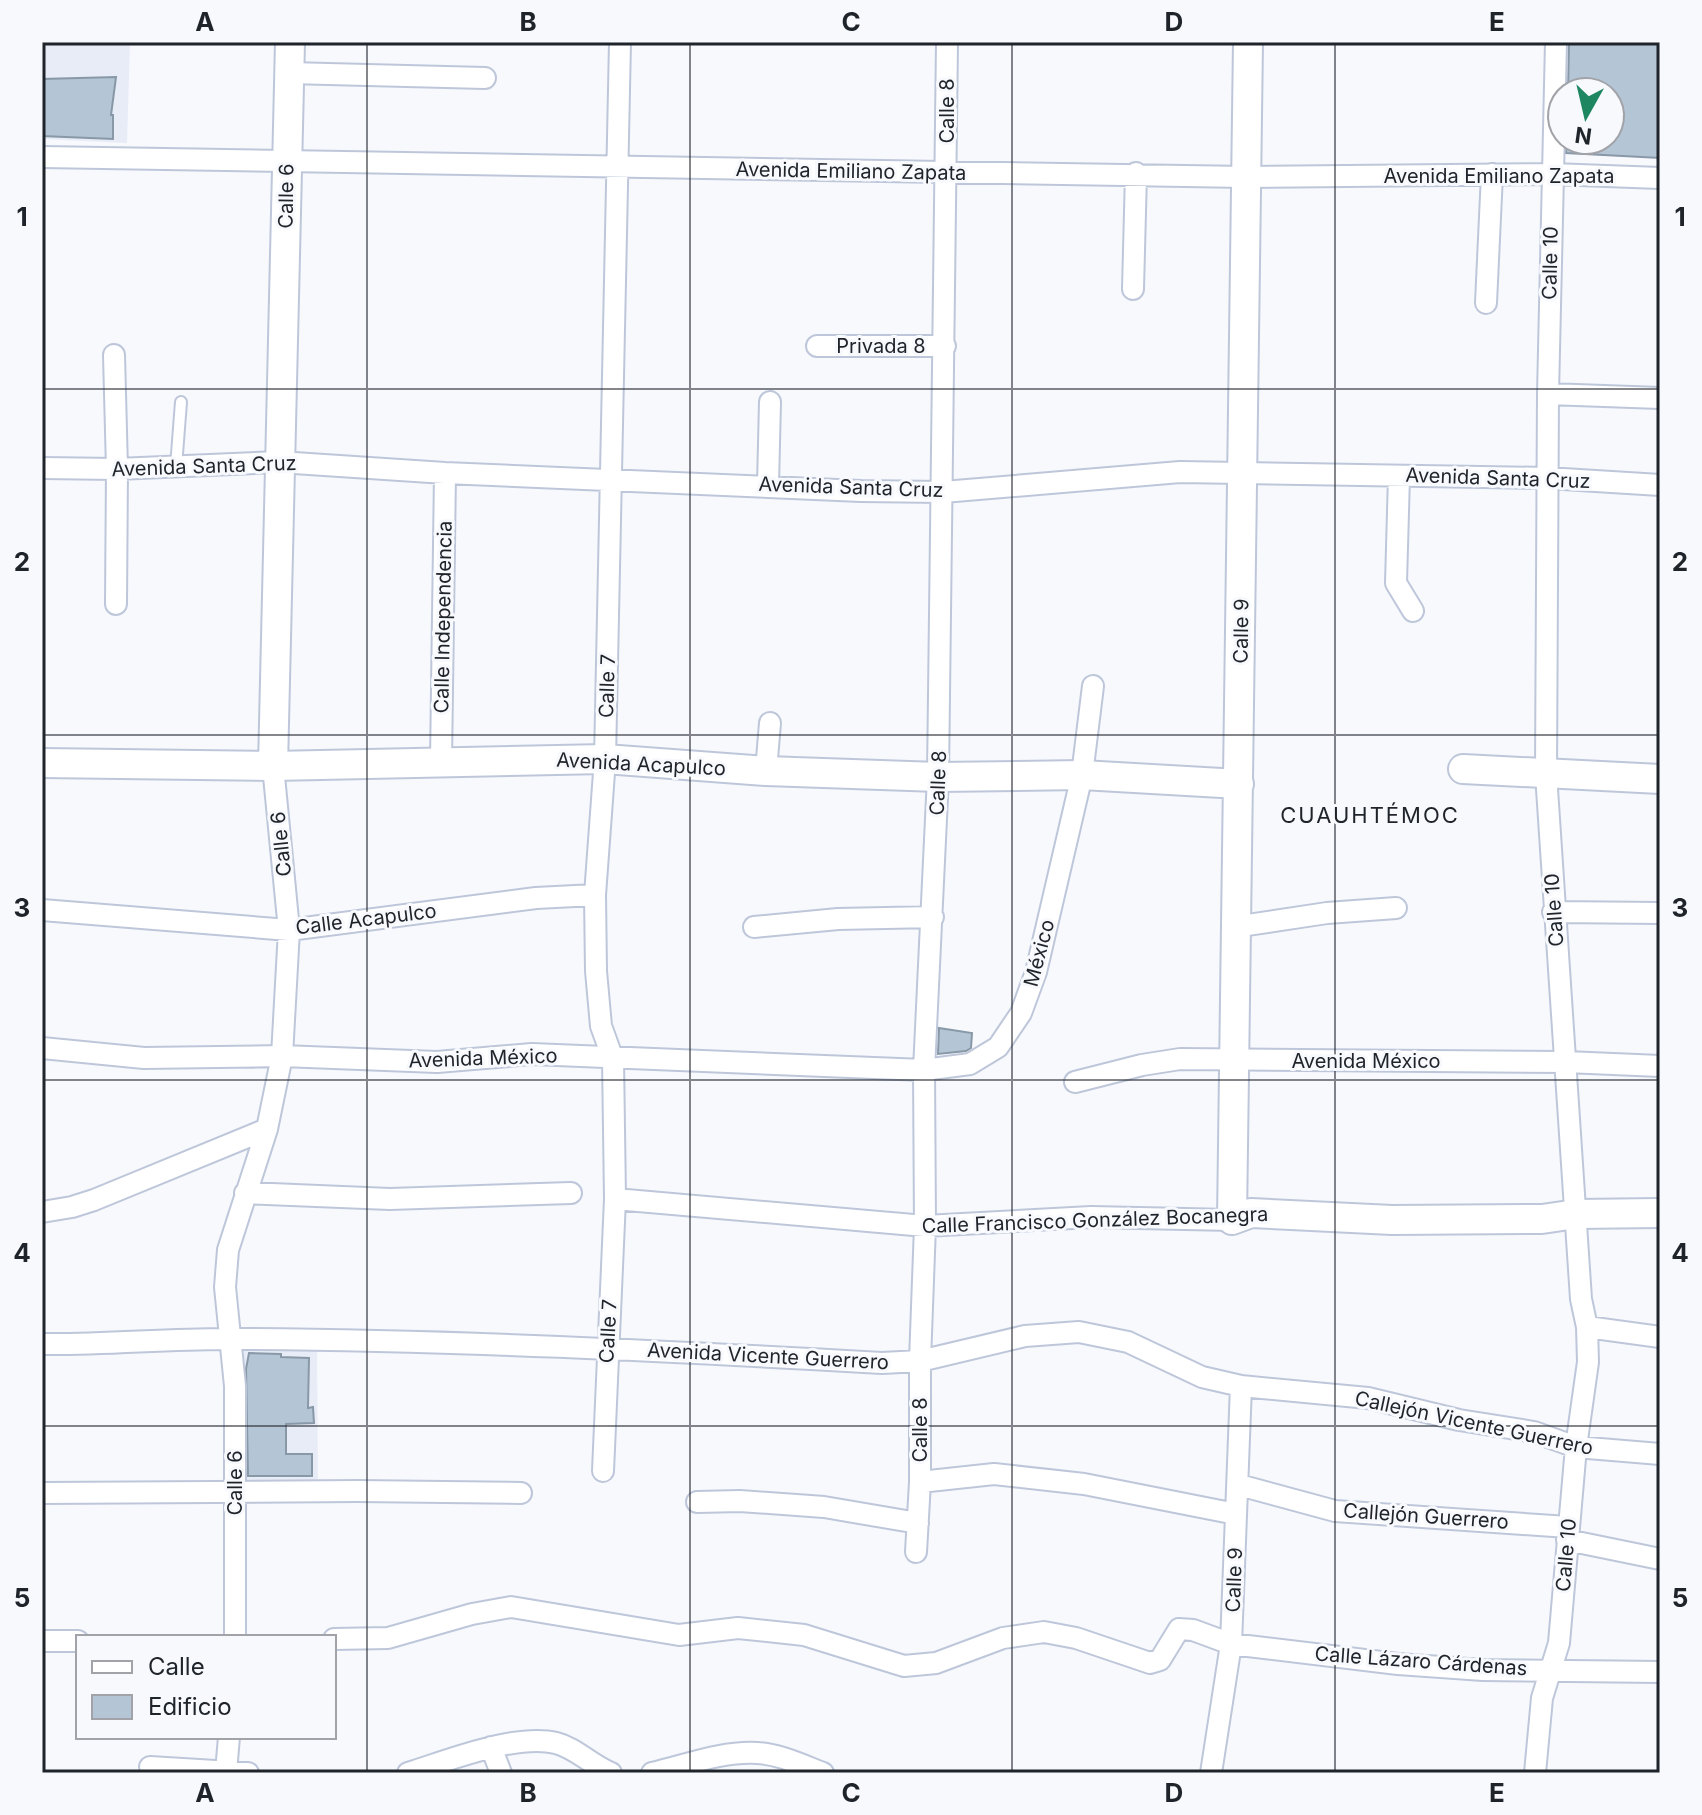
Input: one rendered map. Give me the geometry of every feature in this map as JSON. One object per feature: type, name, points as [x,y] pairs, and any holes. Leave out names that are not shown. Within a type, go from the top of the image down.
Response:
[{"type":"street","name":"Calle 6","points":[[235,1635],[232,1338],[225,1287],[228,1250],[267,1129],[282,1056],[289,930],[273,766],[290,42]]},
{"type":"street","name":"Calle 7","points":[[603,1471],[615,1199],[613,1059],[601,1026],[596,971],[595,895],[605,759],[620,42]]},
{"type":"street","name":"Calle 8","points":[[916,1552],[925,1226],[924,1070],[938,777],[947,42]]},
{"type":"street","name":"Calle 9","points":[[1232,1220],[1248,42]]},
{"type":"street","name":"Calle 10","points":[[1535,1773],[1542,1698],[1559,1643],[1576,1447],[1588,1362],[1553,912],[1546,774],[1548,394],[1556,42]]},
{"type":"street","points":[[289,73],[485,78]]},
{"type":"street","name":"Avenida Emiliano Zapata","points":[[42,157],[1246,177],[1552,174],[1660,178]]},
{"type":"street","points":[[1133,289],[1136,173]]},
{"type":"street","points":[[1486,303],[1492,174]]},
{"type":"street","name":"Privada 8","points":[[817,346],[945,346]]},
{"type":"street","points":[[114,355],[116,604]]},
{"type":"street","points":[[1548,394],[1660,398]]},
{"type":"street","points":[[768,485],[770,402]]},
{"type":"street","name":"Avenida Santa Cruz","points":[[42,468],[117,469],[279,462],[445,473],[943,492],[1180,472],[1547,478],[1660,485]]},
{"type":"street","name":"Calle Independencia","points":[[441,761],[445,473]]},
{"type":"street","points":[[1399,476],[1396,583],[1413,611]]},
{"type":"street","name":"México","points":[[924,1070],[970,1064],[998,1047],[1021,1013],[1036,972],[1082,775],[1093,686]]},
{"type":"street","points":[[766,771],[770,723]]},
{"type":"street","name":"Avenida Acapulco","points":[[42,763],[273,766],[605,759],[766,771],[938,777],[1082,775],[1239,784]]},
{"type":"street","points":[[1463,769],[1660,779]]},
{"type":"street","name":"Calle Acapulco","points":[[42,910],[289,930],[536,898],[595,895]]},
{"type":"street","points":[[1234,927],[1327,913],[1396,908]]},
{"type":"street","points":[[1553,912],[1660,913]]},
{"type":"street","points":[[754,927],[838,919],[933,917]]},
{"type":"street","name":"Avenida México","points":[[42,1048],[144,1058],[282,1056],[437,1062],[532,1054],[924,1070]]},
{"type":"street","name":"Avenida México","points":[[1075,1082],[1180,1059],[1566,1062],[1660,1066]]},
{"type":"street","points":[[42,1212],[94,1200],[267,1129]]},
{"type":"street","points":[[245,1193],[390,1199],[571,1193]]},
{"type":"street","name":"Calle Francisco González Bocanegra","points":[[615,1199],[925,1226],[1091,1217],[1232,1220],[1251,1213],[1392,1220],[1542,1219],[1576,1214],[1660,1213]]},
{"type":"street","points":[[1587,1327],[1660,1337]]},
{"type":"street","name":"Avenida Vicente Guerrero","points":[[42,1344],[232,1338],[607,1348],[882,1363],[920,1361],[1025,1336],[1079,1332],[1128,1342],[1202,1377],[1241,1386]]},
{"type":"street","name":"Calle 9","points":[[1211,1773],[1231,1644],[1241,1386]]},
{"type":"street","name":"Callejón Vicente Guerrero","points":[[1241,1386],[1368,1398],[1459,1420],[1534,1432],[1576,1447],[1660,1454]]},
{"type":"street","points":[[920,1482],[994,1474],[1084,1484],[1236,1514]]},
{"type":"street","name":"Callejón Guerrero","points":[[1239,1485],[1335,1511],[1568,1533],[1660,1559]]},
{"type":"street","points":[[42,1493],[521,1493]]},
{"type":"street","points":[[697,1502],[740,1501],[824,1507],[918,1523]]},
{"type":"street","name":"Calle Lázaro Cárdenas","points":[[336,1639],[388,1638],[472,1614],[511,1607],[679,1635],[738,1628],[804,1635],[904,1666],[936,1663],[1003,1638],[1044,1632],[1076,1638],[1150,1663],[1160,1660],[1179,1629],[1193,1630],[1231,1644],[1398,1664],[1483,1670],[1660,1672]]},
{"type":"street","points":[[42,1641],[76,1641]]},
{"type":"street","points":[[226,1772],[229,1739]]},
{"type":"street","points":[[408,1773],[491,1747],[535,1741],[554,1742],[570,1748],[598,1768],[611,1773]]},
{"type":"street","points":[[491,1747],[501,1773]]},
{"type":"street","points":[[652,1773],[739,1753],[760,1753],[788,1767],[823,1773]]},
{"type":"street","points":[[150,1767],[248,1773]]},
{"type":"lane","points":[[176,467],[181,402]]},
{"type":"shaded area","points":[[42,42],[130,42],[127,143],[42,139]]},
{"type":"shaded area","points":[[317,1350],[318,1482],[241,1483],[240,1351]]},
{"type":"building","points":[[1569,42],[1660,42],[1660,158],[1622,156],[1626,156],[1626,76],[1568,76]]},
{"type":"building","points":[[116,77],[111,115],[113,139],[42,136],[42,79]]},
{"type":"building","points":[[939,1028],[972,1033],[971,1048],[938,1054]]},
{"type":"building","points":[[249,1353],[309,1358],[308,1408],[313,1407],[314,1423],[286,1424],[286,1454],[312,1454],[312,1476],[248,1476],[246,1369]]},
{"type":"district","name":"CUAUHTÉMOC","points":[[1370,815]]}]
